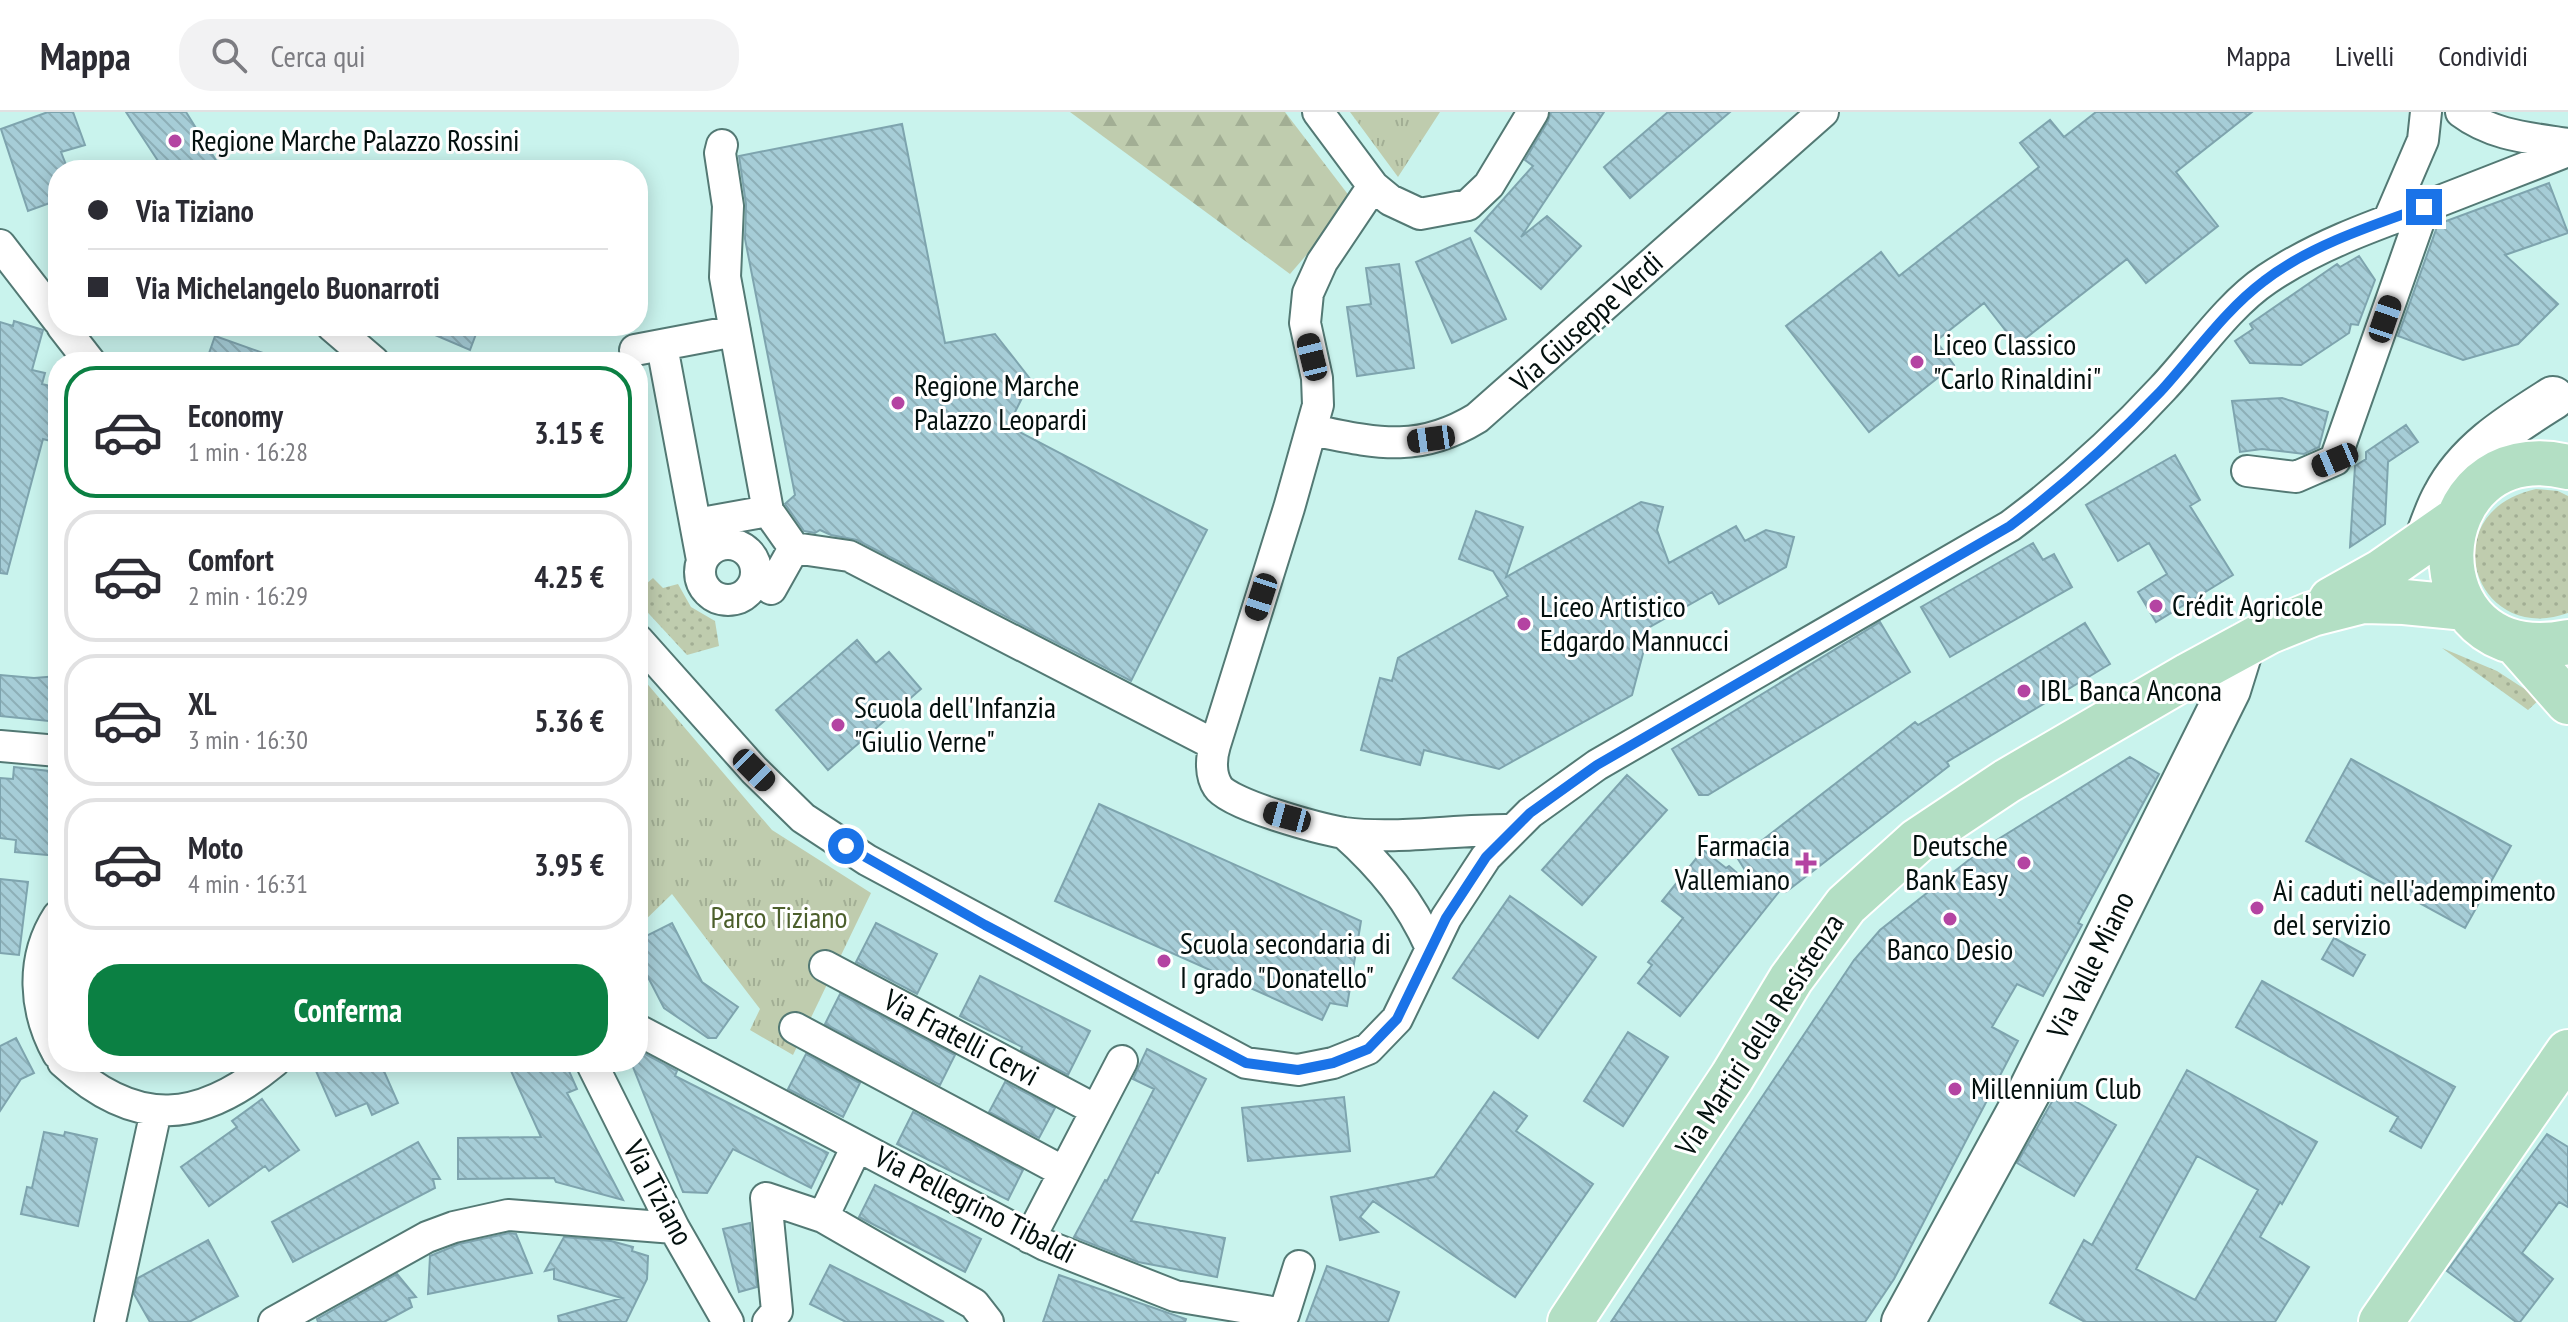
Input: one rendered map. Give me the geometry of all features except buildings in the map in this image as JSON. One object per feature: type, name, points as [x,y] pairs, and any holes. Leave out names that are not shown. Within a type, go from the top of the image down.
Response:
[{"type":"main road","points":[[2312,614],[2441,530],[2489,479],[2507,470],[2542,463],[2568,467]]},
{"type":"main road","points":[[2441,530],[2450,541],[2454,584],[2466,608],[2480,624],[2516,643],[2568,702]]},
{"type":"main road","points":[[2312,614],[2363,601],[2466,608]]},
{"type":"main road","name":"Via Martiri della Resistenza","points":[[1570,1322],[1732,1077],[1791,979],[1846,905],[1917,841],[2007,781],[2243,645],[2312,614]]},
{"type":"main road","points":[[2516,643],[2548,646],[2568,642]]},
{"type":"main road","points":[[2381,1322],[2568,1052]]},
{"type":"street","points":[[1318,112],[1373,186],[1390,200],[1420,214],[1468,205],[1489,185],[1533,112]]},
{"type":"street","name":"Via Giuseppe Verdi","points":[[1312,430],[1398,444],[1431,439],[1466,424],[1502,398],[1823,112]]},
{"type":"street","points":[[2389,219],[2423,140],[2426,112]]},
{"type":"street","points":[[2461,112],[2488,128],[2508,135],[2568,144]]},
{"type":"street","points":[[722,145],[720,153],[728,206],[725,277],[768,511],[794,548],[849,556],[1215,745]]},
{"type":"street","points":[[648,651],[754,770],[803,818],[867,860],[1246,1063],[1298,1070],[1333,1063],[1368,1049],[1397,1019],[1446,918],[1486,857],[1530,813],[1597,765],[2010,526],[2060,489],[2100,452],[2161,391],[2232,310],[2265,280],[2309,254],[2389,219],[2568,151]]},
{"type":"street","points":[[1373,186],[1322,262],[1308,293],[1305,323],[1319,391],[1312,430],[1215,745],[1212,773],[1217,787],[1224,794],[1245,805],[1344,833],[1511,830]]},
{"type":"street","points":[[2247,471],[2296,477],[2335,460],[2424,207]]},
{"type":"street","points":[[0,245],[48,307]]},
{"type":"street","points":[[735,331],[648,348],[696,524],[704,586],[710,593],[726,600],[736,599],[769,579],[794,548]]},
{"type":"street","points":[[70,336],[82,352]]},
{"type":"street","points":[[338,341],[357,352]]},
{"type":"street","points":[[2507,470],[2561,389]]},
{"type":"street","points":[[2441,530],[2444,496],[2460,471],[2497,434],[2561,389]]},
{"type":"street","points":[[696,524],[768,511]]},
{"type":"street","points":[[702,560],[715,546],[734,544],[750,554],[769,579]]},
{"type":"street","name":"Via Valle Miano","points":[[1903,1322],[2029,1092],[2229,690],[2243,645]]},
{"type":"street","points":[[0,746],[48,750]]},
{"type":"street","points":[[1344,833],[1394,883],[1421,925],[1431,948]]},
{"type":"street","points":[[48,931],[39,974],[39,1011],[48,1031]]},
{"type":"street","name":"Via Fratelli Cervi","points":[[825,966],[1096,1110]]},
{"type":"street","points":[[795,1028],[1064,1172]]},
{"type":"street","name":"Via Pellegrino Tibaldi","points":[[648,1035],[1030,1238],[1175,1296],[1284,1314],[1299,1266]]},
{"type":"street","points":[[1030,1238],[1122,1061]]},
{"type":"street","points":[[74,1072],[128,1105],[156,1111],[181,1110],[209,1102],[247,1084],[262,1072]]},
{"type":"street","name":"Via Tiziano","points":[[596,1072],[674,1228],[728,1322]]},
{"type":"street","points":[[110,1322],[156,1111]]},
{"type":"street","points":[[823,1217],[857,1146]]},
{"type":"street","points":[[780,1318],[766,1198],[823,1217],[974,1304],[988,1322]]},
{"type":"street","points":[[274,1322],[427,1237],[454,1227],[508,1215],[674,1228]]},
{"type":"green space","points":[[1070,112],[1285,112],[1353,201],[1290,274]]},
{"type":"green space","points":[[1350,112],[1440,112],[1398,177]]},
{"type":"green space","points":[[2536,489],[2558,491],[2568,496],[2568,613],[2535,618],[2509,611],[2489,595],[2477,572],[2475,547],[2483,523],[2503,502]]},
{"type":"green space","points":[[653,578],[663,588],[678,584],[691,607],[715,621],[719,646],[687,655],[648,613],[648,582]]},
{"type":"green space","points":[[2442,648],[2497,671],[2540,699],[2528,710]]},
{"type":"green space","name":"Parco Tiziano","points":[[648,685],[772,830],[871,893],[793,1055],[750,1030],[760,1009],[672,894],[648,917]]},
{"type":"place","name":"Regione Marche Palazzo Rossini","points":[[175,141]]},
{"type":"place","name":"Liceo Classico \"Carlo Rinaldini\"","points":[[1917,362]]},
{"type":"place","name":"Regione Marche Palazzo Leopardi","points":[[898,403]]},
{"type":"place","name":"Crédit Agricole","points":[[2156,606]]},
{"type":"place","name":"Liceo Artistico Edgardo Mannucci","points":[[1524,624]]},
{"type":"place","name":"IBL Banca Ancona","points":[[2024,691]]},
{"type":"place","name":"Scuola dell'Infanzia \"Giulio Verne\"","points":[[838,725]]},
{"type":"place","name":"Farmacia Vallemiano","points":[[1806,863]]},
{"type":"place","name":"Deutsche Bank Easy","points":[[2024,863]]},
{"type":"place","name":"Ai caduti nell'adempimento del servizio","points":[[2257,908]]},
{"type":"place","name":"Banco Desio","points":[[1950,919]]},
{"type":"place","name":"Scuola secondaria di I grado \"Donatello\"","points":[[1164,961]]},
{"type":"place","name":"Millennium Club","points":[[1955,1089]]},
{"type":"route","points":[[846,846],[985,925],[1246,1063],[1298,1070],[1333,1063],[1368,1049],[1397,1019],[1446,918],[1486,857],[1530,813],[1597,765],[2010,526],[2060,489],[2100,452],[2161,391],[2232,310],[2265,280],[2309,254],[2424,207]]}]
